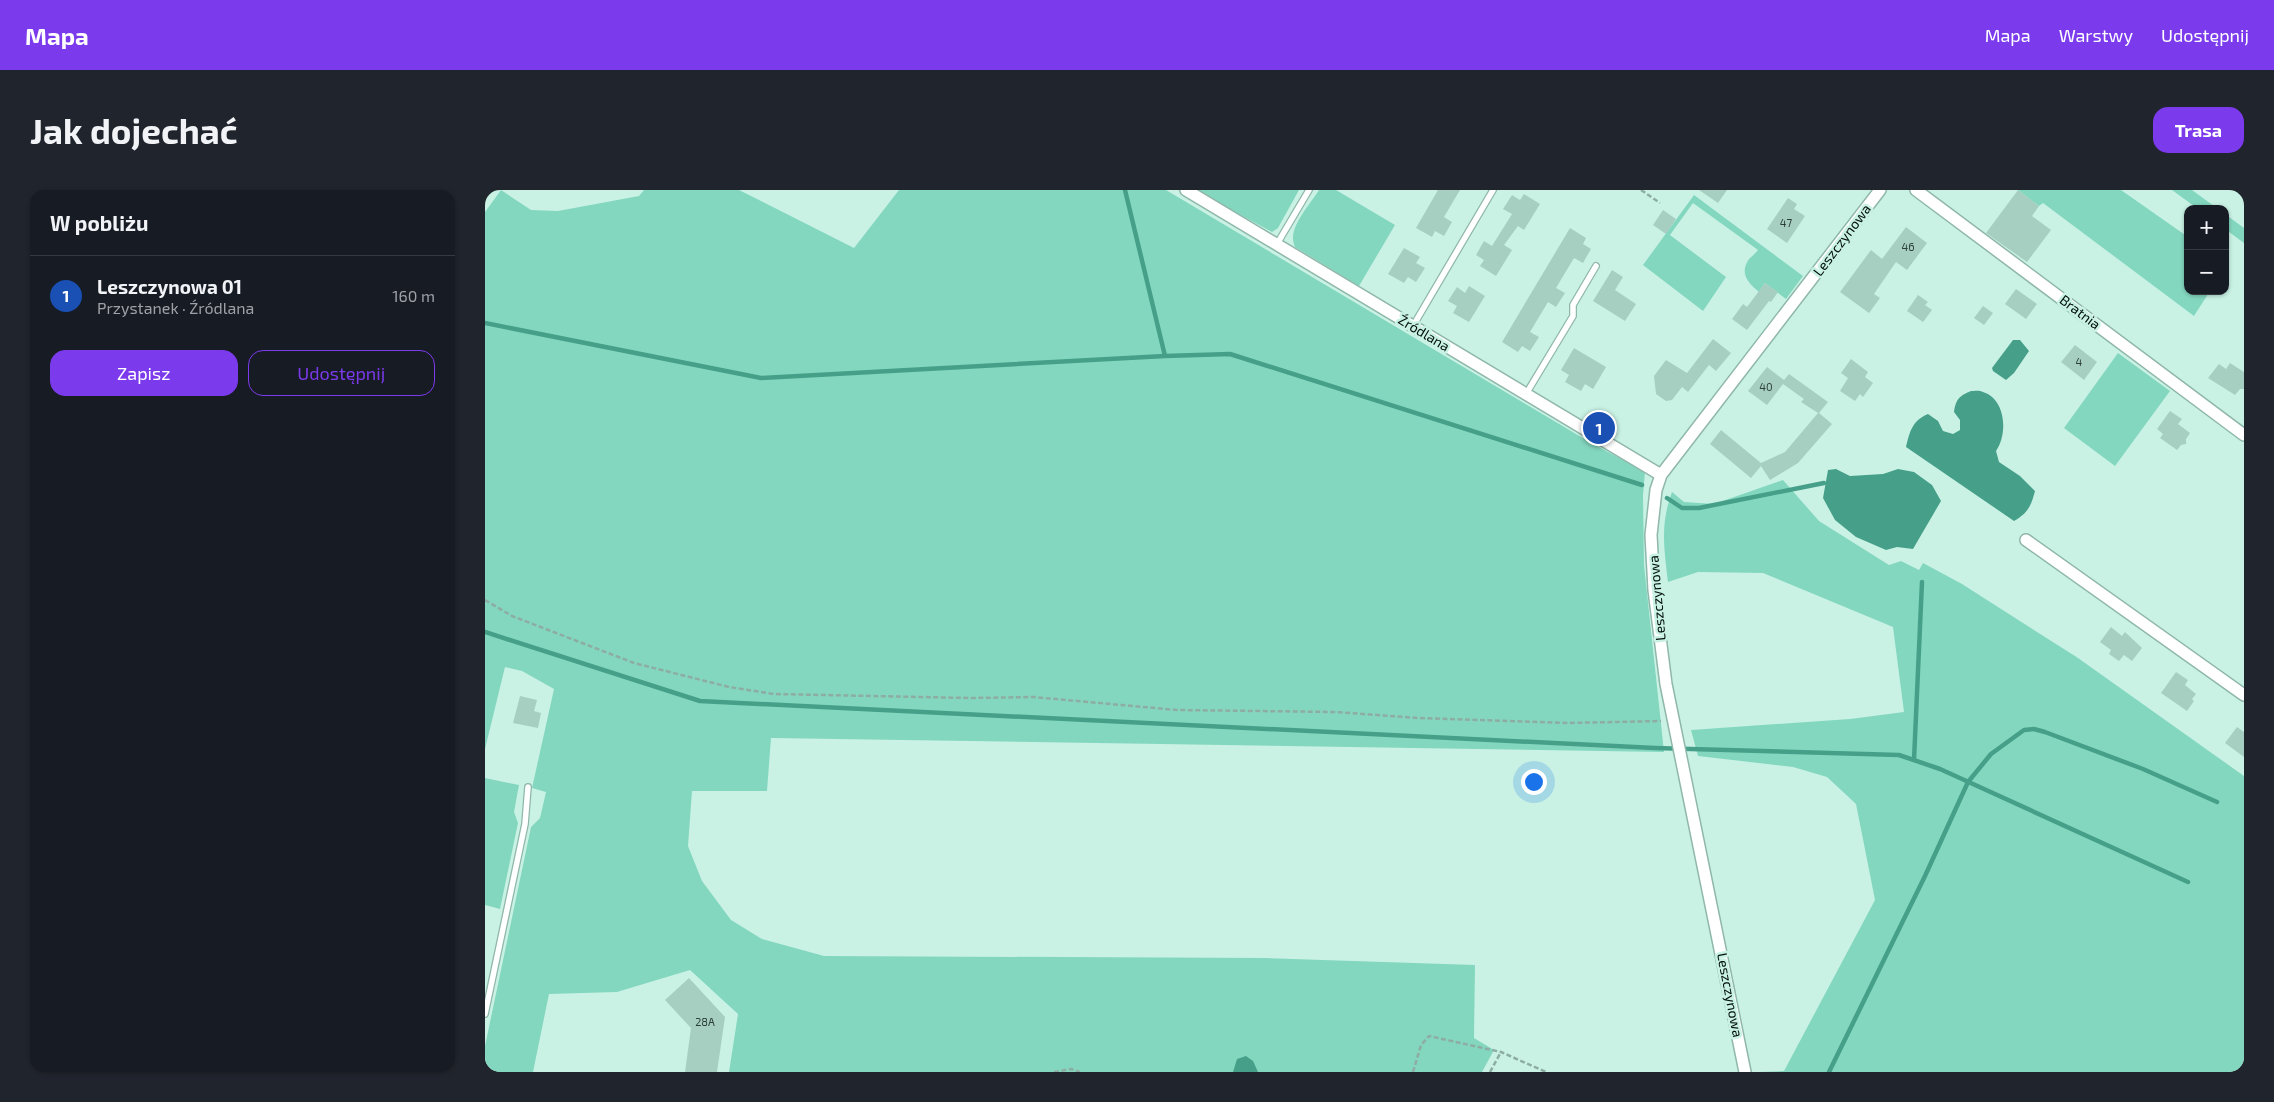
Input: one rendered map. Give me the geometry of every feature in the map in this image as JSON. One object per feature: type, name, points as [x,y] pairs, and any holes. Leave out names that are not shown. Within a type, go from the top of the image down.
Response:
[{"type":"street","name":"Źródlana","points":[[1186,190],[1661,475]]},
{"type":"street","name":"Leszczynowa","points":[[1745,1072],[1722,950],[1674,726],[1654,590],[1651,535],[1656,490],[1661,475],[1880,190]]},
{"type":"street","name":"Bratnia","points":[[1916,190],[2244,435]]},
{"type":"street","points":[[2026,540],[2244,695]]},
{"type":"lane","points":[[1277,244],[1309,190]]},
{"type":"lane","points":[[1413,326],[1493,190]]},
{"type":"lane","points":[[1526,394],[1573,316],[1573,305],[1596,266]]},
{"type":"lane","points":[[485,1014],[525,824],[528,787]]},
{"type":"path","points":[[1641,190],[1659,203]]},
{"type":"path","points":[[485,600],[512,616],[634,663],[729,687],[774,694],[977,698],[1033,697],[1177,710],[1336,712],[1418,718],[1674,726]]},
{"type":"path","points":[[1413,1072],[1421,1045],[1429,1036],[1501,1052],[1546,1072]]},
{"type":"path","points":[[1490,1072],[1501,1052]]},
{"type":"path","points":[[1055,1072],[1071,1069],[1080,1072]]},
{"type":"shaded area","points":[[501,190],[531,210],[558,211],[639,196],[644,190],[739,190],[854,248],[899,190],[1166,190],[1586,440],[1645,472],[1643,495],[1644,565],[1664,752],[771,738],[767,791],[692,791],[688,846],[702,881],[731,920],[762,939],[824,956],[1266,958],[1475,965],[1474,1038],[1494,1050],[1482,1072],[729,1072],[738,1014],[690,970],[617,992],[549,994],[533,1072],[485,1072],[485,1046],[531,827],[540,818],[546,792],[532,788],[554,689],[522,671],[505,667],[485,749],[485,212]]},
{"type":"shaded area","points":[[1195,190],[1299,190],[1278,228],[1272,232]]},
{"type":"shaded area","points":[[1319,190],[1336,190],[1395,225],[1359,286],[1295,247],[1293,240],[1296,225]]},
{"type":"shaded area","points":[[2018,190],[2121,190],[2184,234],[2184,295],[2207,295],[2194,316],[2043,203],[2039,206]]},
{"type":"shaded area","points":[[2172,190],[2192,190],[2213,205],[2193,205]]},
{"type":"shaded area","points":[[1694,195],[1803,276],[1786,299],[1765,283],[1759,292],[1751,285],[1745,273],[1746,264],[1758,250],[1693,203],[1670,235],[1726,277],[1703,311],[1643,265]]},
{"type":"shaded area","points":[[2229,217],[2244,228],[2244,243],[2229,232]]},
{"type":"shaded area","points":[[2013,340],[2020,340],[2029,351],[2014,373],[2006,380],[1993,371],[1992,368]]},
{"type":"shaded area","points":[[2118,353],[2170,391],[2115,466],[2064,428]]},
{"type":"shaded area","points":[[1971,391],[1982,391],[1991,396],[1996,402],[2003,418],[2002,436],[1996,451],[1999,462],[2020,476],[2035,491],[2028,509],[2014,521],[1906,447],[1915,423],[1928,414],[1938,421],[1943,431],[1953,434],[1960,430],[1960,420],[1954,412],[1956,404],[1961,396]]},
{"type":"shaded area","points":[[1836,469],[1850,476],[1883,474],[1898,469],[1914,472],[1932,485],[1941,501],[1913,549],[1897,547],[1886,550],[1856,537],[1835,520],[1823,498],[1828,470]]},
{"type":"shaded area","points":[[1783,480],[1819,521],[1889,565],[1901,561],[1919,570],[1923,563],[1962,584],[2078,658],[2244,776],[2244,1072],[1758,1072],[1784,1071],[1875,900],[1856,804],[1827,777],[1793,767],[1698,756],[1691,730],[1850,719],[1904,712],[1893,627],[1763,573],[1698,572],[1668,582],[1664,526],[1672,492],[1684,502],[1714,504]]},
{"type":"shaded area","points":[[485,778],[519,785],[514,812],[518,823],[500,909],[485,905]]},
{"type":"shaded area","points":[[1246,1056],[1253,1061],[1258,1072],[1233,1072],[1237,1059]]},
{"type":"building","points":[[1438,190],[1460,190],[1444,217],[1452,222],[1444,236],[1435,231],[1432,237],[1416,228]]},
{"type":"building","points":[[1699,190],[1727,190],[1718,203]]},
{"type":"building","points":[[2018,190],[2039,206],[2032,216],[2051,230],[2027,262],[1986,233]]},
{"type":"building","points":[[1524,194],[1540,204],[1524,230],[1518,226],[1504,245],[1512,250],[1496,276],[1480,266],[1484,260],[1476,255],[1484,241],[1492,246],[1512,214],[1503,209],[1512,195],[1520,200]]},
{"type":"building","points":[[1788,198],[1797,204],[1794,209],[1805,216],[1787,243],[1767,229]]},
{"type":"building","points":[[1663,210],[1676,219],[1666,234],[1653,225]]},
{"type":"building","points":[[1906,227],[1927,243],[1907,270],[1896,262],[1874,294],[1880,298],[1869,313],[1840,292],[1871,250],[1882,259]]},
{"type":"building","points":[[1570,228],[1586,238],[1583,244],[1591,249],[1583,263],[1574,258],[1556,288],[1565,293],[1556,307],[1548,302],[1530,332],[1539,337],[1530,351],[1522,346],[1518,352],[1502,342]]},
{"type":"building","points":[[1404,248],[1420,257],[1416,263],[1425,268],[1416,282],[1408,277],[1404,283],[1388,274]]},
{"type":"building","points":[[1612,270],[1623,277],[1615,290],[1636,304],[1625,321],[1593,301]]},
{"type":"building","points":[[1765,283],[1778,292],[1747,330],[1732,319],[1743,304],[1747,307]]},
{"type":"building","points":[[1469,286],[1485,296],[1469,322],[1453,313],[1457,306],[1448,301],[1457,287],[1465,293]]},
{"type":"building","points":[[2016,289],[2037,304],[2026,319],[2005,304]]},
{"type":"building","points":[[1918,295],[1928,302],[1925,305],[1932,310],[1923,322],[1907,311]]},
{"type":"building","points":[[1983,306],[1993,313],[1984,325],[1974,318]]},
{"type":"building","points":[[1713,339],[1731,353],[1716,371],[1709,365],[1688,392],[1682,387],[1672,400],[1666,401],[1656,394],[1654,376],[1666,360],[1687,373]]},
{"type":"building","points":[[2075,345],[2097,362],[2084,380],[2061,362]]},
{"type":"building","points":[[1574,348],[1606,367],[1593,389],[1585,384],[1581,391],[1565,382],[1569,375],[1561,370]]},
{"type":"building","points":[[1851,359],[1868,372],[1865,377],[1873,383],[1863,397],[1860,394],[1855,401],[1840,391],[1848,378],[1841,373]]},
{"type":"building","points":[[2230,363],[2244,372],[2244,389],[2240,389],[2235,395],[2208,378],[2219,364],[2226,369]]},
{"type":"building","points":[[1767,367],[1784,380],[1789,374],[1828,402],[1819,413],[1832,424],[1798,463],[1770,480],[1761,466],[1751,478],[1710,444],[1721,430],[1761,463],[1785,452],[1818,413],[1801,402],[1804,399],[1783,384],[1767,405],[1748,391]]},
{"type":"building","points":[[2170,411],[2182,419],[2178,424],[2190,433],[2186,439],[2186,444],[2181,445],[2177,450],[2160,438],[2163,434],[2157,429]]},
{"type":"building","points":[[2111,627],[2122,636],[2125,632],[2142,648],[2132,661],[2124,655],[2119,661],[2109,654],[2111,650],[2100,642]]},
{"type":"building","points":[[2176,672],[2188,680],[2185,685],[2196,694],[2192,699],[2194,701],[2187,711],[2161,693]]},
{"type":"building","points":[[520,696],[537,700],[534,711],[541,713],[538,728],[513,723]]},
{"type":"building","points":[[2237,727],[2244,732],[2244,757],[2225,743]]},
{"type":"building","points":[[689,978],[725,1017],[717,1072],[685,1072],[691,1028],[665,1000]]},
{"type":"waterway","points":[[1125,190],[1165,356]]},
{"type":"waterway","points":[[485,323],[761,378],[1230,354],[1642,485]]},
{"type":"waterway","points":[[1667,498],[1682,508],[1699,508],[1824,483]]},
{"type":"waterway","points":[[1914,760],[1922,582]]},
{"type":"waterway","points":[[485,632],[700,701],[1655,748],[1899,755],[1940,769],[2188,882]]},
{"type":"waterway","points":[[1829,1072],[1925,876],[1968,782],[1991,754],[2024,730],[2034,729],[2045,732],[2143,769],[2217,802]]},
{"type":"place","name":"Leszczynowa 01","points":[[1599,428]]}]
